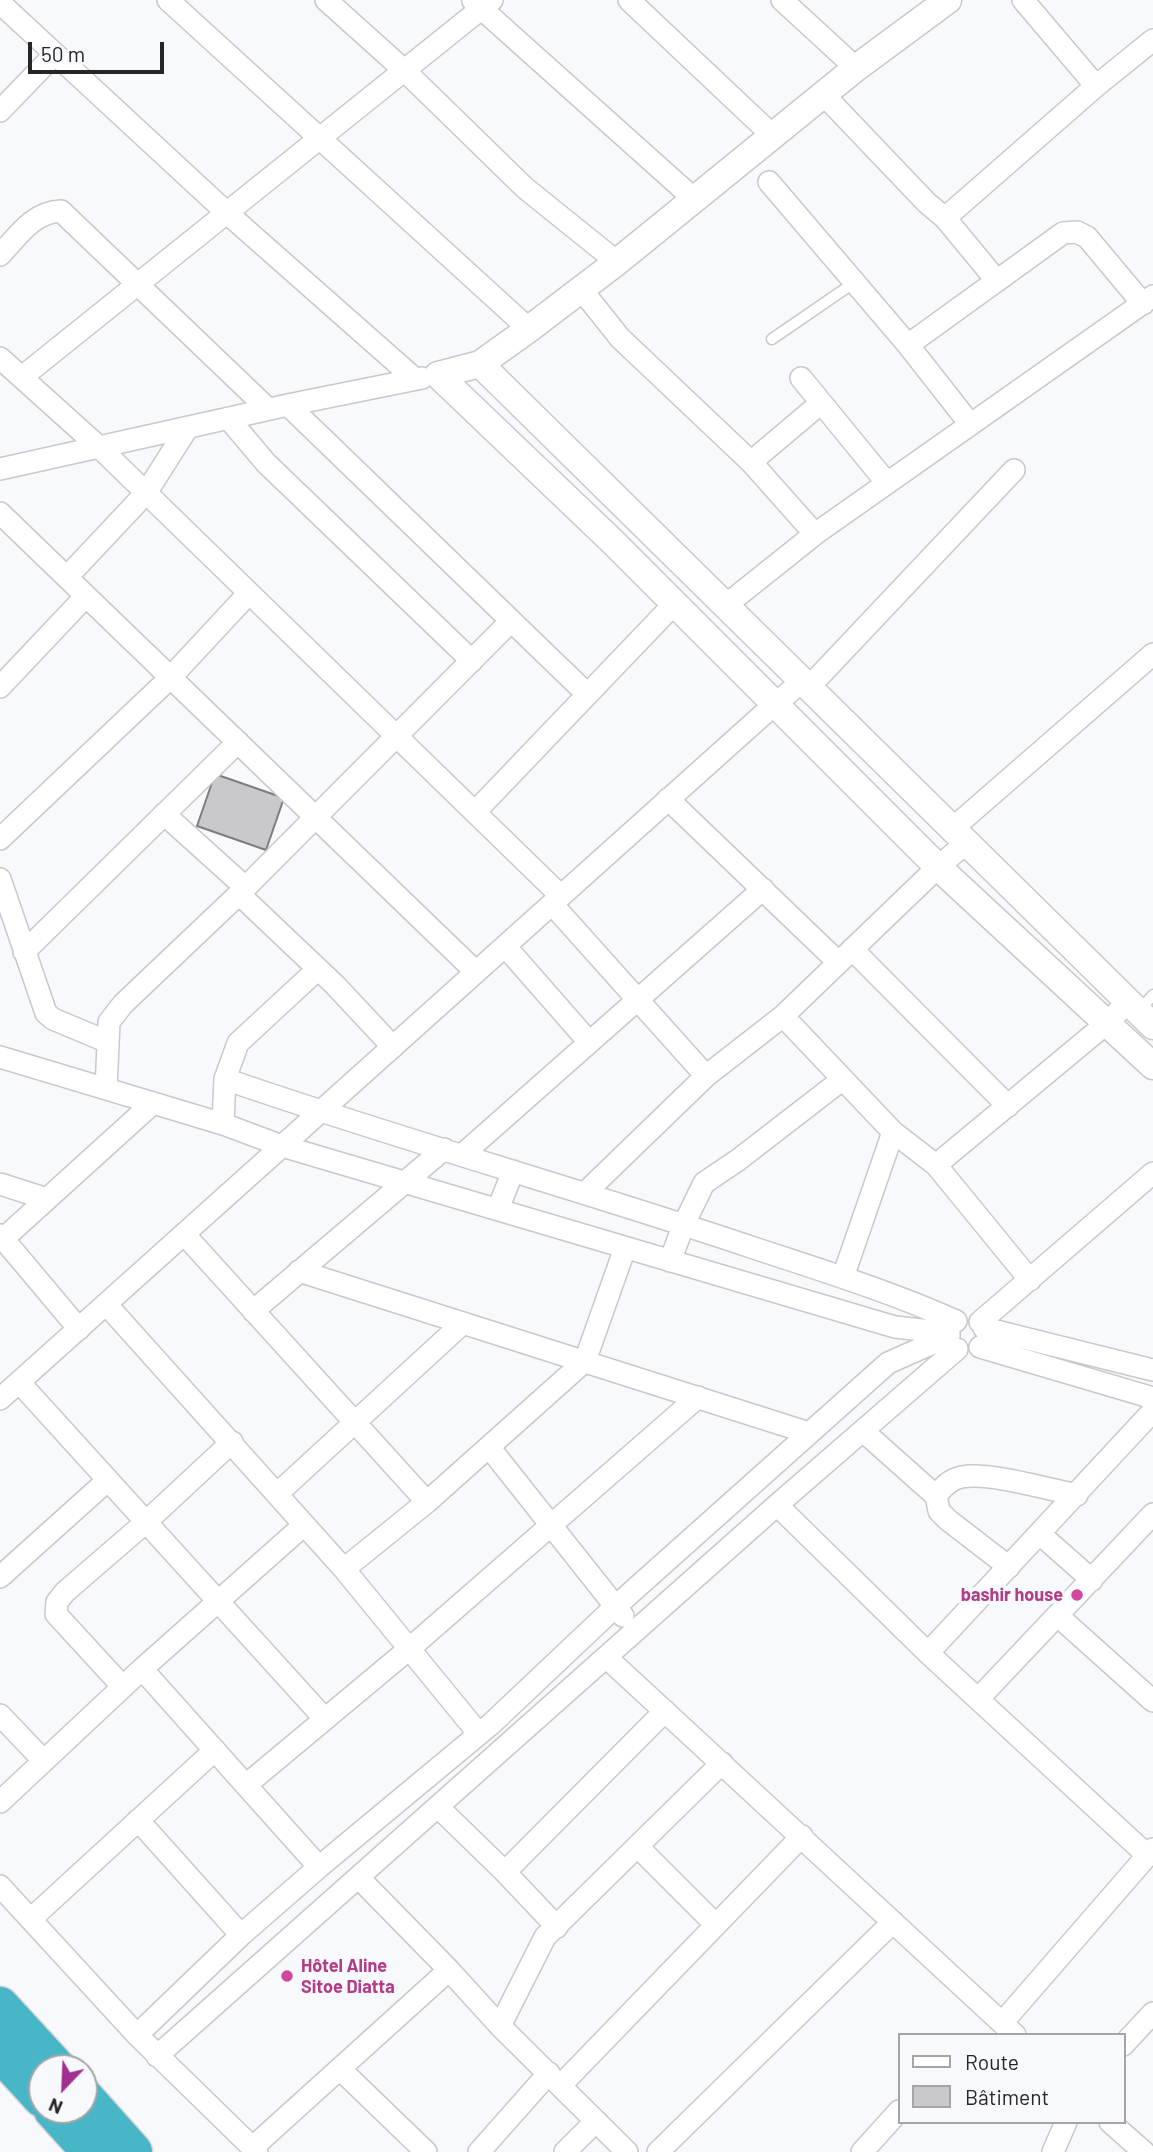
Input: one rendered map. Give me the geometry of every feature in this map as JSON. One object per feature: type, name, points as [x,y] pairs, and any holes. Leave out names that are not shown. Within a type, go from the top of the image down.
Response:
[{"type":"highway","points":[[0,2006],[44,2054]]},
{"type":"highway","points":[[0,2052],[28,2083]]},
{"type":"highway","points":[[98,2113],[133,2152]]},
{"type":"highway","points":[[66,2124],[91,2152]]},
{"type":"street","points":[[167,0],[529,329]]},
{"type":"street","points":[[326,0],[405,71],[525,188],[617,262]]},
{"type":"street","points":[[629,0],[772,135]]},
{"type":"street","points":[[782,0],[856,68]]},
{"type":"street","points":[[1023,0],[1096,86]]},
{"type":"street","points":[[0,469],[480,364],[617,262],[823,94],[944,1]]},
{"type":"street","points":[[0,3],[227,213],[426,377],[675,603],[938,867],[1153,1066]]},
{"type":"street","points":[[22,377],[405,71],[482,3],[693,198]]},
{"type":"street","points":[[945,218],[1096,86],[1153,40]]},
{"type":"street","points":[[0,111],[55,54]]},
{"type":"street","points":[[823,94],[927,203],[945,218],[997,281]]},
{"type":"street","points":[[769,182],[908,345],[970,424]]},
{"type":"street","points":[[0,255],[35,219],[49,212],[61,211],[138,284],[278,407],[587,694]]},
{"type":"street","points":[[726,605],[815,534],[1148,300],[1087,237],[1077,232],[1063,233],[908,345]]},
{"type":"street","points":[[581,289],[620,338],[751,462],[815,534]]},
{"type":"street","points":[[0,358],[99,447],[475,812],[556,900],[637,999],[706,1076]]},
{"type":"street","points":[[480,364],[959,836],[1144,1008],[1107,1023],[936,1165]]},
{"type":"street","points":[[801,378],[887,483]]},
{"type":"street","points":[[751,462],[821,403]]},
{"type":"street","points":[[228,418],[266,463],[471,661]]},
{"type":"street","points":[[66,578],[146,493],[188,427]]},
{"type":"street","points":[[324,1718],[108,1480],[7,1389],[79,1329],[776,703],[806,684],[1014,470]]},
{"type":"street","points":[[4,525],[86,596],[475,972]]},
{"type":"street","points":[[0,839],[170,678],[249,593]]},
{"type":"street","points":[[0,687],[86,596]]},
{"type":"street","points":[[475,812],[675,603]]},
{"type":"street","points":[[106,1089],[109,1022],[123,1003],[242,890],[511,621]]},
{"type":"street","points":[[585,1193],[706,1076],[783,1016],[938,867],[959,836],[1153,654]]},
{"type":"street","points":[[24,952],[238,742]]},
{"type":"street","points":[[668,799],[763,889],[845,956],[1008,1106]]},
{"type":"street","points":[[164,814],[242,890],[393,1047]]},
{"type":"street","points":[[0,879],[46,1013],[53,1019],[108,1042]]},
{"type":"street","points":[[253,1311],[405,1181],[453,1152],[589,1042],[763,889]]},
{"type":"street","points":[[505,946],[589,1042]]},
{"type":"street","points":[[223,1124],[225,1079],[238,1043],[318,969]]},
{"type":"street","points":[[783,1016],[893,1132],[936,1165],[1030,1280]]},
{"type":"street","points":[[0,1057],[223,1124],[282,1146],[895,1327],[953,1335]]},
{"type":"street","points":[[225,1079],[320,1112],[684,1224],[902,1297],[953,1335],[965,1353],[973,1352],[982,1333],[1030,1280],[1153,1173]]},
{"type":"street","points":[[670,1261],[704,1183],[843,1079]]},
{"type":"street","points":[[79,1329],[1,1237],[152,1104]]},
{"type":"street","points":[[843,1277],[893,1132]]},
{"type":"street","points":[[498,1209],[513,1171]]},
{"type":"street","points":[[0,1184],[47,1199]]},
{"type":"street","points":[[184,1234],[427,1502]]},
{"type":"street","points":[[344,1569],[427,1502],[585,1361],[625,1248]]},
{"type":"street","points":[[299,1272],[809,1433]]},
{"type":"street","points":[[106,1304],[278,1493],[409,1649],[484,1729],[508,1745]]},
{"type":"street","points":[[157,2056],[863,1431],[969,1317],[982,1333],[1153,1398]]},
{"type":"street","points":[[278,1493],[463,1323]]},
{"type":"street","points":[[982,1333],[1153,1370]]},
{"type":"street","points":[[136,2035],[319,1867],[484,1729],[616,1606],[888,1363],[953,1335]]},
{"type":"street","points":[[246,1785],[409,1649],[698,1397]]},
{"type":"street","points":[[929,1653],[1153,1412]]},
{"type":"street","points":[[863,1431],[936,1496],[939,1511],[948,1520],[1009,1567]]},
{"type":"street","points":[[123,1687],[56,1614],[57,1602],[65,1591],[146,1522],[232,1442]]},
{"type":"street","points":[[489,1447],[635,1632]]},
{"type":"street","points":[[936,1496],[949,1481],[962,1477],[984,1476],[1077,1495]]},
{"type":"street","points":[[0,1577],[108,1480]]},
{"type":"street","points":[[606,1657],[802,1836],[1008,2031],[1150,1852],[929,1653],[777,1505]]},
{"type":"street","points":[[979,1699],[1153,1514]]},
{"type":"street","points":[[0,1802],[142,1669],[304,1525]]},
{"type":"street","points":[[1041,1535],[1092,1580]]},
{"type":"street","points":[[1058,1616],[1151,1695]]},
{"type":"street","points":[[142,1669],[319,1867]]},
{"type":"street","points":[[505,1872],[665,1711]]},
{"type":"street","points":[[0,1715],[44,1760]]},
{"type":"street","points":[[32,1918],[215,1750]]},
{"type":"street","points":[[500,2026],[545,1937],[722,1763]]},
{"type":"street","points":[[438,1807],[505,1872],[556,1927]]},
{"type":"street","points":[[138,1820],[242,1936]]},
{"type":"street","points":[[479,2152],[716,1925],[802,1836]]},
{"type":"street","points":[[638,1847],[716,1925]]},
{"type":"street","points":[[359,1878],[500,2026],[627,2152]]},
{"type":"street","points":[[0,1886],[136,2035],[255,2150],[449,1970]]},
{"type":"street","points":[[658,2152],[893,1922]]},
{"type":"street","points":[[1125,2043],[1153,2013]]},
{"type":"street","points":[[340,2069],[426,2152]]},
{"type":"street","points":[[862,2152],[898,2112]]},
{"type":"street","points":[[565,2152],[596,2121]]},
{"type":"street","points":[[1053,2152],[1065,2124]]},
{"type":"street","points":[[1112,2124],[1143,2152]]},
{"type":"lane","points":[[772,339],[855,282]]},
{"type":"building","points":[[215,774],[284,798],[266,850],[197,826]]},
{"type":"place","name":"bashir house","points":[[1077,1595]]},
{"type":"place","name":"Hôtel Aline Sitoe Diatta","points":[[287,1976]]}]
